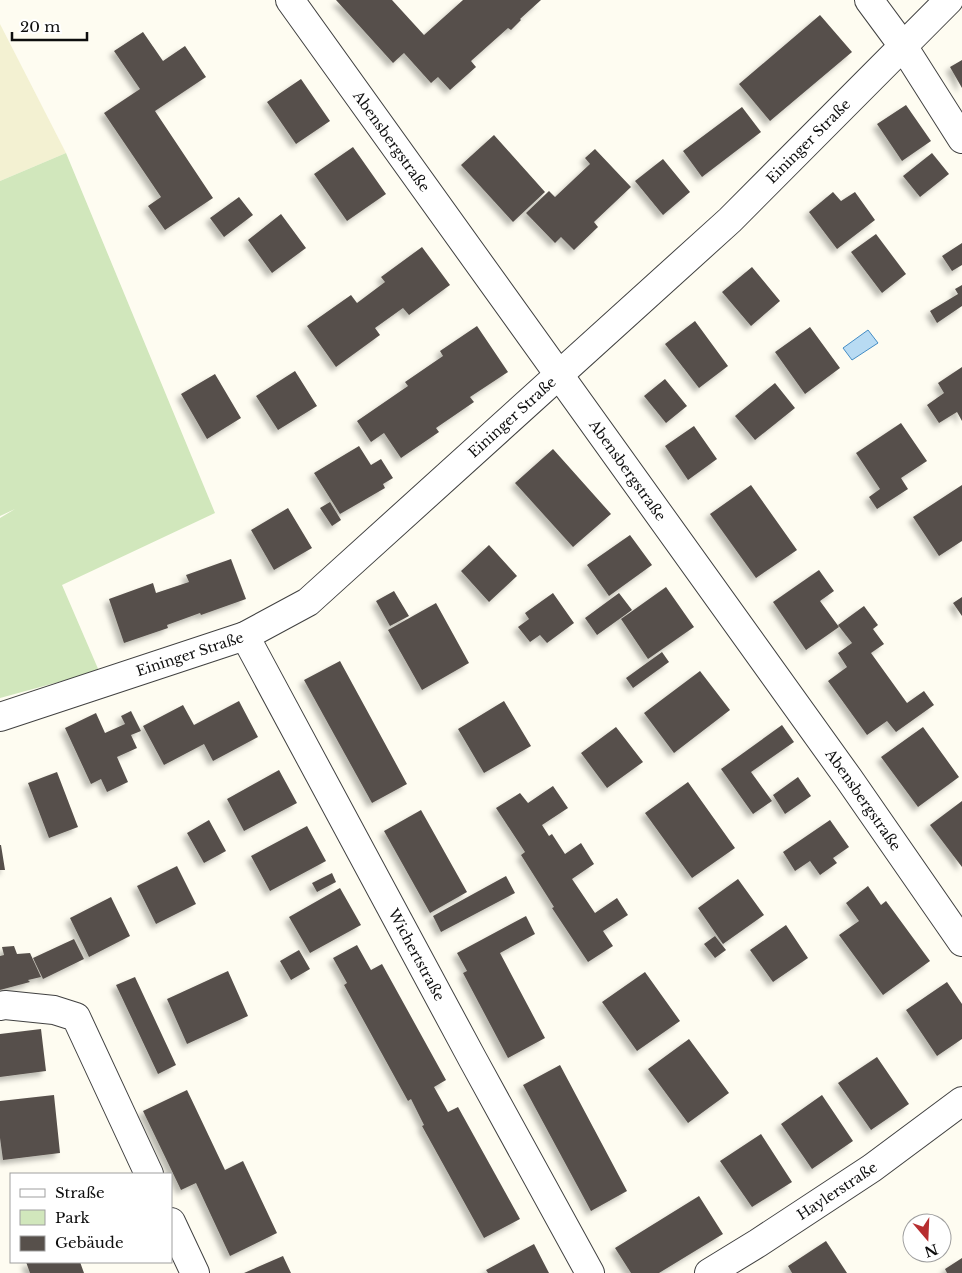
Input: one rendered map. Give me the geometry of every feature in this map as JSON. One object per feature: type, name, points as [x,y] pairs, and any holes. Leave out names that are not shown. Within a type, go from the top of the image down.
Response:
[{"type":"street","name":"Abensbergstraße","points":[[290,0],[849,779],[962,942]]},
{"type":"street","points":[[870,0],[903,46],[962,139]]},
{"type":"street","name":"Eininger Straße","points":[[0,718],[245,636],[308,602],[730,220],[949,0]]},
{"type":"street","name":"Wichertstraße","points":[[245,636],[590,1273]]},
{"type":"street","points":[[0,1006],[54,1010],[76,1017],[150,1173]]},
{"type":"street","name":"Haylerstraße","points":[[708,1273],[758,1243],[872,1168],[962,1101]]},
{"type":"street","points":[[172,1224],[195,1273]]},
{"type":"shaded area","points":[[0,24],[66,153],[0,181]]},
{"type":"green space","points":[[66,153],[215,513],[62,585],[99,671],[0,698],[0,518],[15,509],[0,516],[0,181]]},
{"type":"water","points":[[868,330],[878,343],[852,360],[843,348]]},
{"type":"building","points":[[336,0],[392,0],[424,35],[463,0],[541,0],[511,30],[508,28],[471,61],[476,67],[450,90],[438,77],[431,83],[404,53],[393,63]]},
{"type":"building","points":[[820,15],[852,52],[770,121],[739,84]]},
{"type":"building","points":[[143,32],[163,61],[185,46],[206,77],[155,111],[213,198],[165,230],[148,206],[161,197],[104,113],[140,89],[114,51]]},
{"type":"building","points":[[962,60],[962,88],[950,67]]},
{"type":"building","points":[[301,79],[330,121],[296,144],[267,102]]},
{"type":"building","points":[[906,105],[931,141],[902,161],[877,124]]},
{"type":"building","points":[[742,107],[761,132],[702,177],[683,151]]},
{"type":"building","points":[[494,135],[545,192],[513,222],[461,165]]},
{"type":"building","points":[[353,147],[386,194],[347,221],[314,174]]},
{"type":"building","points":[[595,149],[631,187],[594,222],[598,227],[574,250],[561,237],[555,243],[526,213],[549,191],[555,197],[590,164],[585,158]]},
{"type":"building","points":[[932,153],[949,174],[920,197],[903,176]]},
{"type":"building","points":[[663,159],[690,192],[663,215],[635,181]]},
{"type":"building","points":[[833,192],[841,201],[855,192],[875,220],[837,249],[809,212]]},
{"type":"building","points":[[239,197],[253,215],[224,237],[210,218]]},
{"type":"building","points":[[281,214],[306,248],[272,273],[248,240]]},
{"type":"building","points":[[876,234],[906,274],[882,293],[851,252]]},
{"type":"building","points":[[962,243],[962,265],[952,271],[942,256]]},
{"type":"building","points":[[422,247],[450,285],[409,315],[403,308],[375,328],[380,335],[336,367],[307,326],[351,295],[357,303],[385,282],[381,277]]},
{"type":"building","points":[[752,267],[780,301],[751,326],[722,292]]},
{"type":"building","points":[[962,285],[962,306],[937,323],[930,311],[958,294],[955,289]]},
{"type":"building","points":[[695,321],[728,366],[699,388],[665,344]]},
{"type":"building","points":[[477,326],[508,372],[470,397],[474,402],[436,428],[439,432],[401,458],[384,433],[371,442],[357,421],[408,386],[405,382],[443,356],[440,351]]},
{"type":"building","points":[[810,327],[840,368],[805,394],[775,352]]},
{"type":"building","points":[[962,367],[962,421],[957,412],[939,423],[927,405],[944,393],[938,383]]},
{"type":"building","points":[[295,371],[317,406],[278,430],[256,396]]},
{"type":"building","points":[[215,374],[241,418],[207,439],[181,394]]},
{"type":"building","points":[[665,379],[687,406],[666,423],[644,396]]},
{"type":"building","points":[[775,383],[795,408],[755,440],[735,416]]},
{"type":"building","points":[[901,423],[927,461],[901,478],[908,489],[877,509],[869,497],[880,489],[856,453]]},
{"type":"building","points":[[694,426],[717,459],[688,480],[665,446]]},
{"type":"building","points":[[359,446],[371,465],[381,459],[393,478],[383,484],[385,488],[340,514],[314,473]]},
{"type":"building","points":[[553,449],[611,514],[573,547],[515,483]]},
{"type":"building","points":[[751,485],[797,550],[756,578],[710,514]]},
{"type":"building","points":[[962,485],[962,541],[939,556],[913,517]]},
{"type":"building","points":[[330,502],[341,520],[332,526],[320,508]]},
{"type":"building","points":[[288,508],[312,548],[274,570],[251,530]]},
{"type":"building","points":[[630,535],[652,565],[609,596],[587,565]]},
{"type":"building","points":[[489,545],[517,576],[489,602],[461,571]]},
{"type":"building","points":[[231,559],[246,599],[201,615],[200,613],[167,625],[168,628],[124,643],[109,599],[153,583],[156,593],[189,582],[186,575]]},
{"type":"building","points":[[819,570],[834,591],[820,601],[839,627],[806,650],[773,602]]},
{"type":"building","points":[[666,587],[694,627],[648,659],[621,619]]},
{"type":"building","points":[[394,591],[409,616],[390,626],[376,601]]},
{"type":"building","points":[[553,593],[574,623],[547,643],[540,635],[530,642],[518,627],[529,619],[525,613]]},
{"type":"building","points":[[619,593],[632,610],[597,635],[585,618]]},
{"type":"building","points":[[962,597],[962,616],[953,603]]},
{"type":"building","points":[[436,603],[469,663],[422,690],[388,630]]},
{"type":"building","points":[[864,606],[878,625],[873,629],[884,644],[871,653],[907,703],[924,691],[934,705],[896,732],[887,721],[867,735],[828,681],[847,667],[838,653],[852,643],[838,625]]},
{"type":"building","points":[[662,652],[669,662],[633,688],[626,678]]},
{"type":"building","points":[[340,661],[407,784],[372,803],[304,680]]},
{"type":"building","points":[[700,671],[730,710],[674,753],[644,713]]},
{"type":"building","points":[[239,701],[258,737],[213,761],[204,744],[164,765],[143,726],[183,705],[194,725]]},
{"type":"building","points":[[504,701],[531,746],[484,773],[458,729]]},
{"type":"building","points":[[131,711],[141,731],[131,735],[137,748],[117,757],[128,782],[107,792],[101,779],[91,784],[65,728],[96,713],[105,733],[125,724],[121,716]]},
{"type":"building","points":[[782,725],[794,742],[751,772],[772,801],[753,814],[721,769]]},
{"type":"building","points":[[616,727],[643,762],[607,788],[581,753]]},
{"type":"building","points":[[923,727],[959,777],[918,807],[881,757]]},
{"type":"building","points":[[279,770],[297,803],[244,831],[227,799]]},
{"type":"building","points":[[57,772],[78,827],[49,838],[28,783]]},
{"type":"building","points":[[798,777],[811,796],[785,814],[773,795]]},
{"type":"building","points":[[688,782],[735,848],[692,878],[645,813]]},
{"type":"building","points":[[553,786],[568,808],[542,825],[549,836],[552,834],[565,854],[581,843],[594,864],[572,879],[595,913],[617,898],[628,915],[603,931],[613,946],[588,962],[552,908],[554,907],[521,855],[525,852],[496,808],[520,793],[528,803]]},
{"type":"building","points":[[962,801],[962,867],[930,825]]},
{"type":"building","points":[[421,810],[467,892],[430,913],[384,831]]},
{"type":"building","points":[[209,820],[226,851],[204,863],[187,833]]},
{"type":"building","points":[[830,820],[849,847],[833,858],[837,863],[820,875],[810,861],[795,871],[783,852]]},
{"type":"building","points":[[307,826],[326,861],[270,891],[251,856]]},
{"type":"building","points":[[1,845],[5,870],[0,870]]},
{"type":"building","points":[[177,866],[196,904],[156,924],[137,886]]},
{"type":"building","points":[[332,873],[336,882],[317,892],[312,883]]},
{"type":"building","points":[[506,876],[515,893],[441,932],[433,916]]},
{"type":"building","points":[[738,879],[764,915],[723,944],[698,908]]},
{"type":"building","points":[[868,886],[881,905],[886,901],[930,961],[883,995],[839,935],[859,921],[846,903]]},
{"type":"building","points":[[340,888],[361,925],[310,953],[289,917]]},
{"type":"building","points":[[111,897],[130,936],[89,957],[70,918]]},
{"type":"building","points":[[526,916],[535,934],[500,953],[545,1038],[508,1058],[463,973],[467,971],[457,953]]},
{"type":"building","points":[[786,925],[808,958],[773,982],[750,950]]},
{"type":"building","points":[[715,936],[726,950],[715,958],[704,944]]},
{"type":"building","points":[[74,939],[84,959],[43,979],[33,958]]},
{"type":"building","points":[[357,945],[371,970],[382,964],[446,1080],[434,1087],[448,1112],[458,1107],[520,1219],[484,1238],[422,1126],[424,1125],[411,1099],[408,1101],[344,985],[347,983],[333,958]]},
{"type":"building","points":[[14,946],[17,954],[30,953],[41,977],[0,990],[0,956],[4,955],[2,947]]},
{"type":"building","points":[[299,950],[310,969],[291,980],[280,961]]},
{"type":"building","points":[[228,971],[248,1016],[187,1044],[167,999]]},
{"type":"building","points":[[645,972],[680,1021],[637,1051],[602,1002]]},
{"type":"building","points":[[135,977],[176,1065],[158,1074],[116,985]]},
{"type":"building","points":[[947,982],[962,1004],[962,1039],[937,1056],[906,1010]]},
{"type":"building","points":[[41,1029],[46,1071],[0,1077],[0,1034]]},
{"type":"building","points":[[689,1039],[729,1093],[688,1123],[648,1069]]},
{"type":"building","points":[[877,1057],[909,1104],[871,1130],[838,1083]]},
{"type":"building","points":[[560,1065],[627,1191],[591,1211],[523,1085]]},
{"type":"building","points":[[187,1090],[225,1170],[243,1161],[277,1233],[230,1256],[196,1183],[181,1190],[143,1111]]},
{"type":"building","points":[[54,1095],[60,1153],[3,1160],[0,1138],[0,1101]]},
{"type":"building","points":[[822,1095],[853,1141],[812,1169],[781,1124]]},
{"type":"building","points":[[761,1134],[792,1182],[752,1207],[720,1161]]},
{"type":"building","points":[[699,1196],[723,1234],[659,1273],[631,1273],[615,1248]]},
{"type":"building","points":[[826,1241],[847,1273],[792,1273],[788,1266]]},
{"type":"building","points":[[534,1244],[549,1273],[488,1273],[486,1270]]},
{"type":"building","points":[[283,1256],[291,1273],[244,1273]]},
{"type":"building","points":[[962,1258],[962,1273],[947,1273],[945,1269]]},
{"type":"building","points":[[26,1263],[80,1263],[84,1273],[30,1273]]}]
